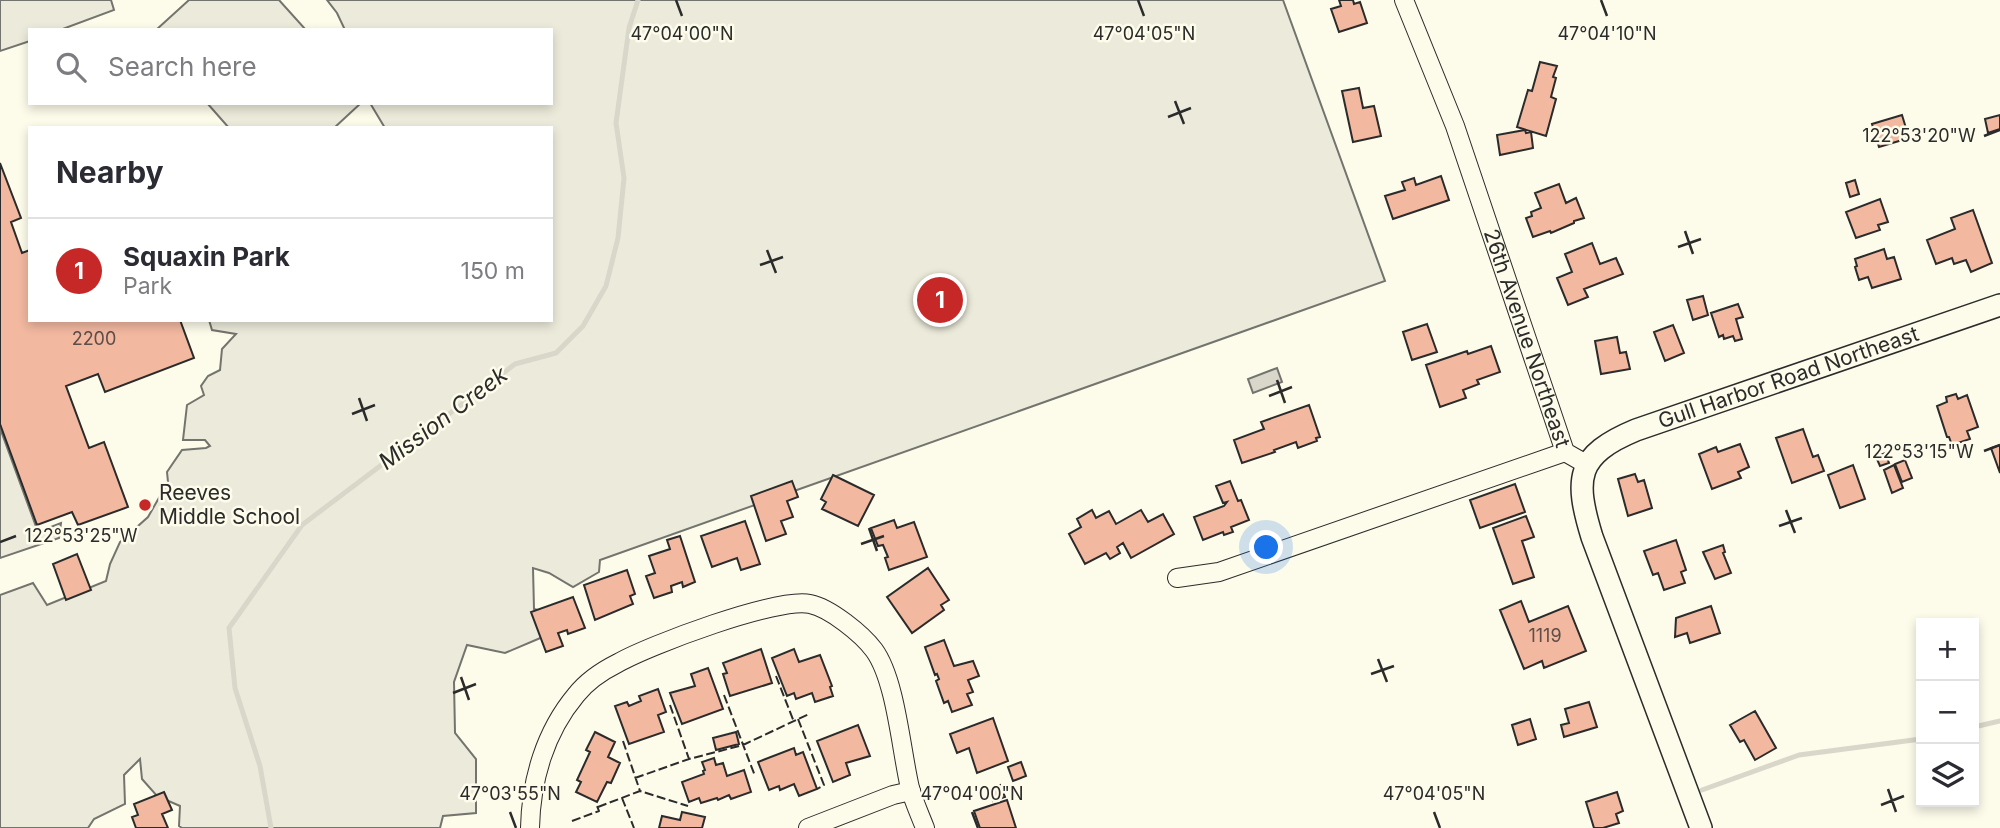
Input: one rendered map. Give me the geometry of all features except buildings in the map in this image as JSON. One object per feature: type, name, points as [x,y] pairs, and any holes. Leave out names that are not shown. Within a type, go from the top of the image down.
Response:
[{"type":"street","name":"26th Avenue Northeast","points":[[1404,0],[1455,127],[1565,452],[1586,464],[1581,485],[1583,509],[1701,828]]},
{"type":"street","name":"Gull Harbor Road Northeast","points":[[1586,464],[1615,438],[2000,305]]},
{"type":"street","points":[[1177,578],[1219,572],[1565,452]]},
{"type":"street","points":[[530,828],[536,779],[546,745],[560,716],[577,693],[596,676],[646,649],[744,615],[784,606],[809,604],[848,625],[874,650],[889,681],[911,790],[925,828]]},
{"type":"street","points":[[808,828],[911,790]]},
{"type":"shaded area","points":[[0,0],[111,0],[114,10],[65,28],[28,28],[28,42],[0,51]]},
{"type":"shaded area","points":[[189,0],[279,0],[304,28],[158,28]]},
{"type":"shaded area","points":[[327,0],[1283,0],[1385,281],[600,560],[599,572],[573,587],[549,573],[533,568],[534,609],[542,611],[545,636],[505,653],[467,645],[454,682],[455,733],[476,759],[476,813],[443,816],[440,828],[182,828],[179,826],[180,806],[157,796],[142,779],[140,759],[124,775],[125,804],[94,819],[88,828],[0,828],[0,595],[33,583],[47,605],[106,581],[120,542],[148,517],[168,482],[167,472],[182,450],[210,446],[205,440],[183,440],[187,405],[204,395],[201,386],[208,376],[220,370],[222,349],[236,334],[212,330],[210,322],[553,322],[553,126],[384,126],[371,105],[553,105],[553,28],[344,28]]},
{"type":"shaded area","points":[[209,105],[359,105],[336,126],[227,126]]},
{"type":"shaded area","points":[[1277,368],[1282,382],[1253,393],[1248,379]]},
{"type":"shaded area","points":[[0,428],[38,532],[61,523],[59,538],[0,558]]},
{"type":"waterway","name":"Mission Creek","points":[[271,828],[260,766],[235,688],[229,628],[302,525],[515,364],[556,353],[583,326],[606,286],[618,238],[624,178],[616,123],[629,28],[638,0]]},
{"type":"waterway","points":[[1979,726],[2000,721]]},
{"type":"waterway","points":[[1702,790],[1799,755],[1916,740]]},
{"type":"fence","points":[[776,676],[794,722]]},
{"type":"fence","points":[[724,695],[755,776]]},
{"type":"fence","points":[[670,705],[689,759]]},
{"type":"fence","points":[[635,778],[689,759],[743,745],[809,714]]},
{"type":"fence","points":[[798,719],[824,785],[817,789]]},
{"type":"fence","points":[[623,741],[640,791]]},
{"type":"fence","points":[[598,807],[640,791],[688,806]]},
{"type":"fence","points":[[622,798],[634,828]]},
{"type":"fence","points":[[572,821],[599,811],[597,806]]},
{"type":"place","name":"Squaxin Park","points":[[940,300]]},
{"type":"place","name":"Reeves Middle School","points":[[145,505]]}]
